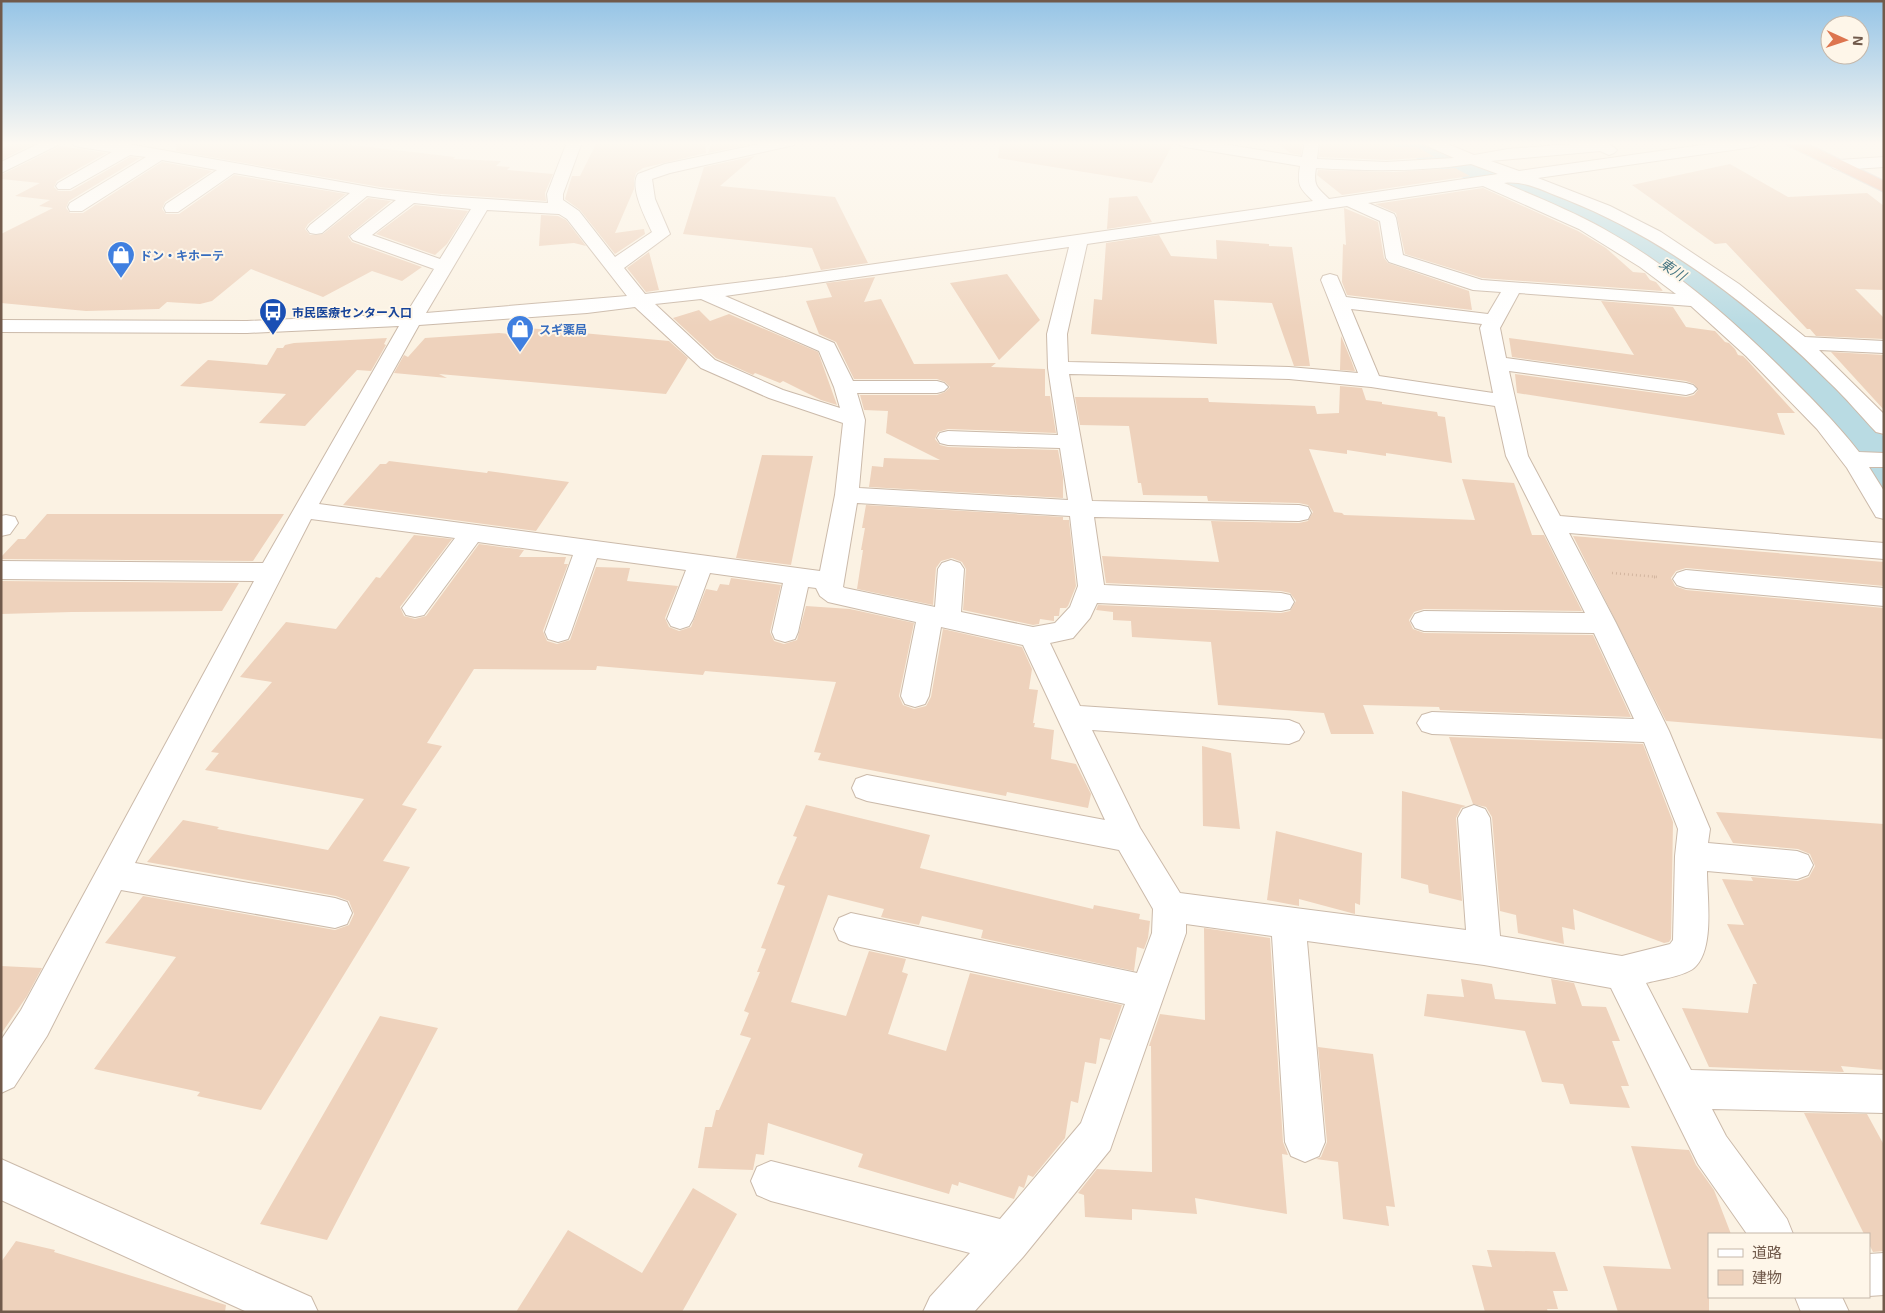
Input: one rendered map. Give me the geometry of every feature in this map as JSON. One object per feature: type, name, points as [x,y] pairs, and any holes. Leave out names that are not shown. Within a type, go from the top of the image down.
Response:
[{"type":"street","points":[[76,207],[82,203]]},
{"type":"street","points":[[172,208],[179,203]]},
{"type":"street","points":[[316,229],[348,203]]},
{"type":"street","points":[[403,203],[359,236],[445,267]]},
{"type":"street","points":[[475,203],[563,209]]},
{"type":"street","points":[[558,203],[573,215],[640,301],[708,364],[776,394],[854,420]]},
{"type":"street","points":[[614,266],[661,234],[649,203]]},
{"type":"street","points":[[1,326],[247,326],[412,320],[532,312],[785,284],[1331,203]]},
{"type":"street","points":[[1354,203],[1388,218],[1390,264],[1480,286],[1699,301]]},
{"type":"street","points":[[1538,203],[1598,232],[1666,276],[1699,301],[1737,335],[1806,404],[1866,460],[1884,511]]},
{"type":"street","points":[[1584,203],[1626,220],[1668,243],[1757,307],[1830,371],[1884,427]]},
{"type":"street","points":[[4,1064],[34,1023],[304,510],[412,320],[482,204]]},
{"type":"street","points":[[703,293],[827,346],[845,386],[854,420],[847,494],[829,590],[837,596],[1034,637],[1063,630],[1081,611],[1091,586],[1081,509],[1058,368],[1057,334],[1079,241]]},
{"type":"street","points":[[1330,280],[1371,381]]},
{"type":"street","points":[[1170,907],[1484,949],[1622,973],[1681,957],[1690,944],[1691,856],[1694,829],[1654,732],[1603,623],[1574,570],[1517,456],[1490,328],[1513,287]]},
{"type":"street","points":[[1340,302],[1494,320]]},
{"type":"street","points":[[1,342],[23,326]]},
{"type":"street","points":[[1799,343],[1884,347]]},
{"type":"street","points":[[1497,363],[1686,389]]},
{"type":"street","points":[[1058,368],[1289,373],[1371,381],[1505,402]]},
{"type":"street","points":[[845,386],[937,387]]},
{"type":"street","points":[[948,438],[1069,442]]},
{"type":"street","points":[[847,494],[1081,509],[1299,513]]},
{"type":"street","points":[[304,510],[830,580]]},
{"type":"street","points":[[1550,523],[1884,551]]},
{"type":"street","points":[[415,608],[472,533]]},
{"type":"street","points":[[558,632],[588,548]]},
{"type":"street","points":[[680,619],[702,563]]},
{"type":"street","points":[[915,696],[951,569]]},
{"type":"street","points":[[1,570],[272,572]]},
{"type":"street","points":[[784,632],[797,576]]},
{"type":"street","points":[[1686,579],[1884,597]]},
{"type":"street","points":[[1088,593],[1281,602]]},
{"type":"street","points":[[1424,622],[1603,623]]},
{"type":"street","points":[[945,1312],[1008,1242],[1096,1136],[1169,933],[1170,907],[1129,838],[1034,637]]},
{"type":"street","points":[[1072,717],[1289,732]]},
{"type":"street","points":[[1432,723],[1654,732]]},
{"type":"street","points":[[867,788],[1129,838]]},
{"type":"street","points":[[1474,818],[1484,949]]},
{"type":"street","points":[[1691,856],[1797,865]]},
{"type":"street","points":[[114,874],[335,913]]},
{"type":"street","points":[[1288,922],[1305,1142]]},
{"type":"street","points":[[851,929],[1147,992]]},
{"type":"street","points":[[1622,973],[1712,1150],[1771,1233]]},
{"type":"street","points":[[1681,1089],[1884,1094]]},
{"type":"street","points":[[1,1179],[292,1311]]},
{"type":"street","points":[[771,1181],[1008,1242]]},
{"type":"street","points":[[1870,1275],[1884,1274]]},
{"type":"street","points":[[1817,1298],[1827,1312]]},
{"type":"path","points":[[1574,570],[1686,579]]},
{"type":"building","points":[[44,203],[68,203],[66,208],[70,213],[83,213],[98,203],[164,203],[162,209],[166,214],[179,214],[194,203],[334,203],[308,224],[305,229],[310,235],[323,234],[361,203],[388,203],[348,237],[352,242],[422,267],[402,281],[372,271],[323,297],[251,269],[212,301],[200,304],[167,302],[159,309],[86,311],[1,303],[1,234],[53,208],[39,206]]},
{"type":"building","points":[[571,203],[628,203],[615,233],[644,229],[645,234],[615,254],[580,210]]},
{"type":"building","points":[[693,203],[838,203],[868,263],[821,270],[812,248],[683,234]]},
{"type":"building","points":[[1109,203],[1141,203],[1152,222],[1107,229]]},
{"type":"building","points":[[1517,203],[1578,231],[1606,248],[1633,272],[1645,273],[1663,291],[1482,278],[1405,254],[1396,213],[1375,204]]},
{"type":"building","points":[[1658,203],[1880,203],[1884,206],[1884,290],[1855,289],[1884,318],[1884,339],[1816,336],[1810,329],[1807,329],[1726,243],[1715,244]]},
{"type":"building","points":[[415,205],[468,211],[447,244],[435,255],[376,234]]},
{"type":"building","points":[[1344,208],[1378,222],[1384,258],[1388,263],[1469,291],[1472,310],[1347,295],[1342,282],[1343,244],[1346,245]]},
{"type":"building","points":[[541,215],[558,216],[566,220],[586,246],[574,243],[539,246]]},
{"type":"building","points":[[1159,235],[1171,256],[1217,259],[1216,240],[1292,247],[1310,366],[1294,366],[1272,303],[1214,300],[1217,344],[1091,334],[1094,299],[1102,300],[1106,243]]},
{"type":"building","points":[[649,252],[659,290],[646,292],[627,268]]},
{"type":"building","points":[[1007,274],[1040,320],[999,360],[950,283]]},
{"type":"building","points":[[875,277],[864,302],[881,299],[914,364],[996,363],[991,367],[1045,369],[1045,396],[1050,396],[1056,433],[948,429],[938,432],[935,439],[940,445],[948,447],[1058,450],[1063,477],[1063,498],[869,487],[872,466],[883,467],[884,458],[940,460],[886,433],[888,411],[864,410],[860,395],[937,395],[945,392],[950,387],[945,382],[937,379],[854,379],[836,342],[819,334],[806,301],[832,297],[826,283]]},
{"type":"building","points":[[1601,301],[1673,307],[1686,327],[1715,331],[1735,349],[1738,355],[1743,356],[1747,360],[1795,413],[1777,413],[1785,435],[1517,393],[1515,374],[1686,397],[1694,395],[1698,390],[1694,384],[1686,381],[1512,357],[1509,338],[1634,355]]},
{"type":"building","points":[[699,310],[710,321],[729,314],[818,352],[837,405],[821,400],[783,381],[780,383],[755,373],[753,375],[716,358],[673,318]]},
{"type":"building","points":[[528,328],[669,341],[688,358],[666,394],[439,374],[447,378],[394,373],[404,355],[408,357],[425,338],[499,333],[522,335]]},
{"type":"building","points":[[1341,336],[1351,360],[1355,371],[1340,370]]},
{"type":"building","points":[[387,338],[384,344],[386,345],[371,371],[357,370],[305,426],[259,423],[286,394],[180,386],[208,360],[267,365],[277,348],[283,348],[285,345]]},
{"type":"building","points":[[1831,352],[1884,355],[1884,410]]},
{"type":"building","points":[[1340,386],[1362,388],[1366,400],[1437,412],[1438,416],[1445,417],[1452,463],[1386,453],[1386,456],[1347,450],[1347,454],[1309,449],[1334,512],[1344,515],[1475,520],[1462,479],[1514,483],[1532,535],[1544,535],[1582,611],[1424,609],[1414,612],[1409,620],[1413,629],[1424,633],[1593,635],[1631,717],[1440,710],[1439,707],[1363,705],[1374,734],[1331,734],[1324,713],[1218,705],[1211,642],[1132,637],[1131,621],[1113,620],[1113,612],[1096,610],[1098,605],[1281,613],[1290,611],[1296,601],[1290,593],[1281,591],[1106,583],[1102,556],[1219,562],[1211,521],[1299,523],[1308,521],[1313,512],[1308,505],[1299,503],[1208,501],[1207,496],[1143,495],[1141,483],[1138,483],[1129,426],[1080,425],[1075,397],[1208,398],[1209,402],[1315,406],[1317,414],[1339,413]]},
{"type":"building","points":[[762,455],[813,456],[791,565],[736,558]]},
{"type":"building","points":[[389,461],[487,473],[488,471],[569,482],[536,531],[343,505],[380,464],[386,464]]},
{"type":"building","points":[[866,505],[1063,517],[1063,520],[1069,520],[1076,586],[1068,606],[1060,608],[1059,616],[1054,616],[1054,621],[1040,619],[1039,624],[1033,625],[963,610],[966,569],[962,562],[952,558],[941,561],[936,568],[933,605],[857,589],[863,550],[861,550],[865,528],[862,528]]},
{"type":"building","points":[[47,514],[284,514],[253,561],[1,559],[18,539],[25,539]]},
{"type":"building","points":[[414,535],[452,539],[400,607],[404,616],[415,619],[426,616],[479,544],[524,550],[519,557],[566,557],[564,564],[568,564],[543,631],[547,641],[557,644],[570,640],[596,567],[630,568],[627,581],[678,586],[665,618],[669,627],[679,631],[691,627],[706,589],[717,591],[720,584],[729,585],[731,578],[781,585],[770,632],[774,641],[784,644],[797,640],[806,606],[850,609],[914,623],[899,696],[903,705],[914,709],[926,706],[931,697],[943,629],[1022,647],[1032,669],[1029,689],[1038,690],[1034,727],[1054,730],[1051,759],[1076,764],[1091,794],[1088,808],[1007,792],[1006,796],[818,760],[821,753],[814,752],[836,682],[705,671],[703,675],[597,666],[596,670],[474,669],[427,743],[442,746],[402,805],[417,809],[383,861],[410,867],[261,1110],[197,1096],[200,1092],[94,1069],[176,957],[105,943],[143,896],[335,930],[349,925],[354,914],[349,901],[336,896],[147,862],[183,820],[219,827],[217,829],[328,850],[364,799],[205,770],[219,753],[211,752],[272,682],[240,677],[286,622],[336,629],[376,577],[380,578]]},
{"type":"building","points":[[1573,536],[1884,562],[1884,586],[1686,568],[1676,571],[1671,578],[1675,586],[1686,590],[1884,608],[1884,739],[1666,721]]},
{"type":"building","points":[[1,581],[239,583],[222,611],[1,614]]},
{"type":"building","points":[[1449,737],[1643,744],[1673,822],[1671,939],[1669,942],[1664,943],[1573,909],[1575,930],[1562,927],[1564,944],[1518,933],[1516,915],[1500,911],[1492,817],[1486,807],[1473,804]]},
{"type":"building","points":[[1202,746],[1231,753],[1240,829],[1203,826]]},
{"type":"building","points":[[1402,791],[1466,806],[1461,808],[1456,818],[1462,901],[1429,893],[1428,885],[1401,878]]},
{"type":"building","points":[[806,805],[930,835],[920,868],[1093,909],[1094,905],[1140,914],[1139,919],[1150,921],[1148,938],[1144,949],[1137,947],[1134,971],[981,938],[983,930],[922,916],[919,925],[881,917],[884,909],[828,895],[791,1002],[846,1016],[869,951],[906,959],[902,972],[908,974],[888,1034],[946,1051],[970,973],[1122,1005],[1110,1040],[1100,1038],[1096,1064],[1085,1062],[1078,1103],[1071,1101],[1065,1138],[1033,1177],[1028,1175],[1024,1188],[1019,1186],[1014,1199],[959,1182],[958,1186],[952,1184],[949,1194],[858,1167],[863,1154],[768,1123],[764,1155],[756,1154],[753,1170],[698,1168],[705,1127],[712,1127],[716,1110],[719,1110],[751,1038],[740,1035],[749,1013],[744,1011],[760,972],[757,972],[766,949],[761,948],[785,886],[777,884],[797,837],[793,836]]},
{"type":"building","points":[[1716,812],[1884,824],[1884,1070],[1841,1066],[1844,1072],[1709,1067],[1682,1008],[1748,1013],[1753,984],[1757,984],[1727,924],[1744,925],[1722,879],[1753,881],[1751,877],[1798,881],[1809,877],[1815,866],[1810,854],[1798,849],[1733,843]]},
{"type":"building","points":[[1276,831],[1362,853],[1360,905],[1355,903],[1355,914],[1299,899],[1299,906],[1267,900]]},
{"type":"building","points":[[1204,928],[1270,938],[1283,1142],[1288,1155],[1282,1154],[1287,1214],[1195,1198],[1197,1214],[1132,1209],[1132,1220],[1085,1217],[1084,1195],[1078,1193],[1097,1169],[1152,1172],[1151,1046],[1149,1046],[1160,1014],[1205,1020]]},
{"type":"building","points":[[1,966],[42,968],[27,996],[1,1034]]},
{"type":"building","points":[[1461,979],[1492,984],[1495,999],[1556,1004],[1551,979],[1574,983],[1582,1006],[1606,1007],[1620,1041],[1612,1041],[1629,1086],[1621,1086],[1630,1108],[1570,1104],[1563,1084],[1542,1082],[1525,1031],[1424,1016],[1427,994],[1464,997]]},
{"type":"building","points":[[380,1016],[438,1028],[327,1240],[260,1224]]},
{"type":"building","points":[[1318,1047],[1373,1054],[1395,1207],[1386,1206],[1389,1226],[1343,1219],[1338,1162],[1316,1159],[1321,1157],[1327,1142]]},
{"type":"building","points":[[1804,1113],[1867,1114],[1884,1145],[1884,1251],[1873,1252],[1870,1246],[1870,1233],[1864,1233]]},
{"type":"building","points":[[1631,1146],[1689,1150],[1696,1165],[1714,1190],[1731,1233],[1708,1233],[1709,1312],[1618,1312],[1603,1266],[1671,1269]]},
{"type":"building","points":[[693,1188],[737,1214],[682,1312],[516,1312],[568,1230],[642,1273]]},
{"type":"building","points":[[16,1241],[55,1250],[54,1252],[226,1305],[225,1312],[1,1312],[1,1262]]},
{"type":"building","points":[[1487,1250],[1555,1252],[1568,1291],[1553,1291],[1558,1309],[1547,1309],[1548,1312],[1485,1312],[1472,1265],[1492,1267]]},
{"type":"waterway","name":"東川","points":[[1557,203],[1588,216],[1672,266],[1736,314],[1791,363],[1844,422],[1884,473]]},
{"type":"place","name":"ドン・キホーテ","points":[[121,279]]},
{"type":"place","name":"市民医療センター入口","points":[[273,336]]},
{"type":"place","name":"スギ薬局","points":[[520,353]]}]
